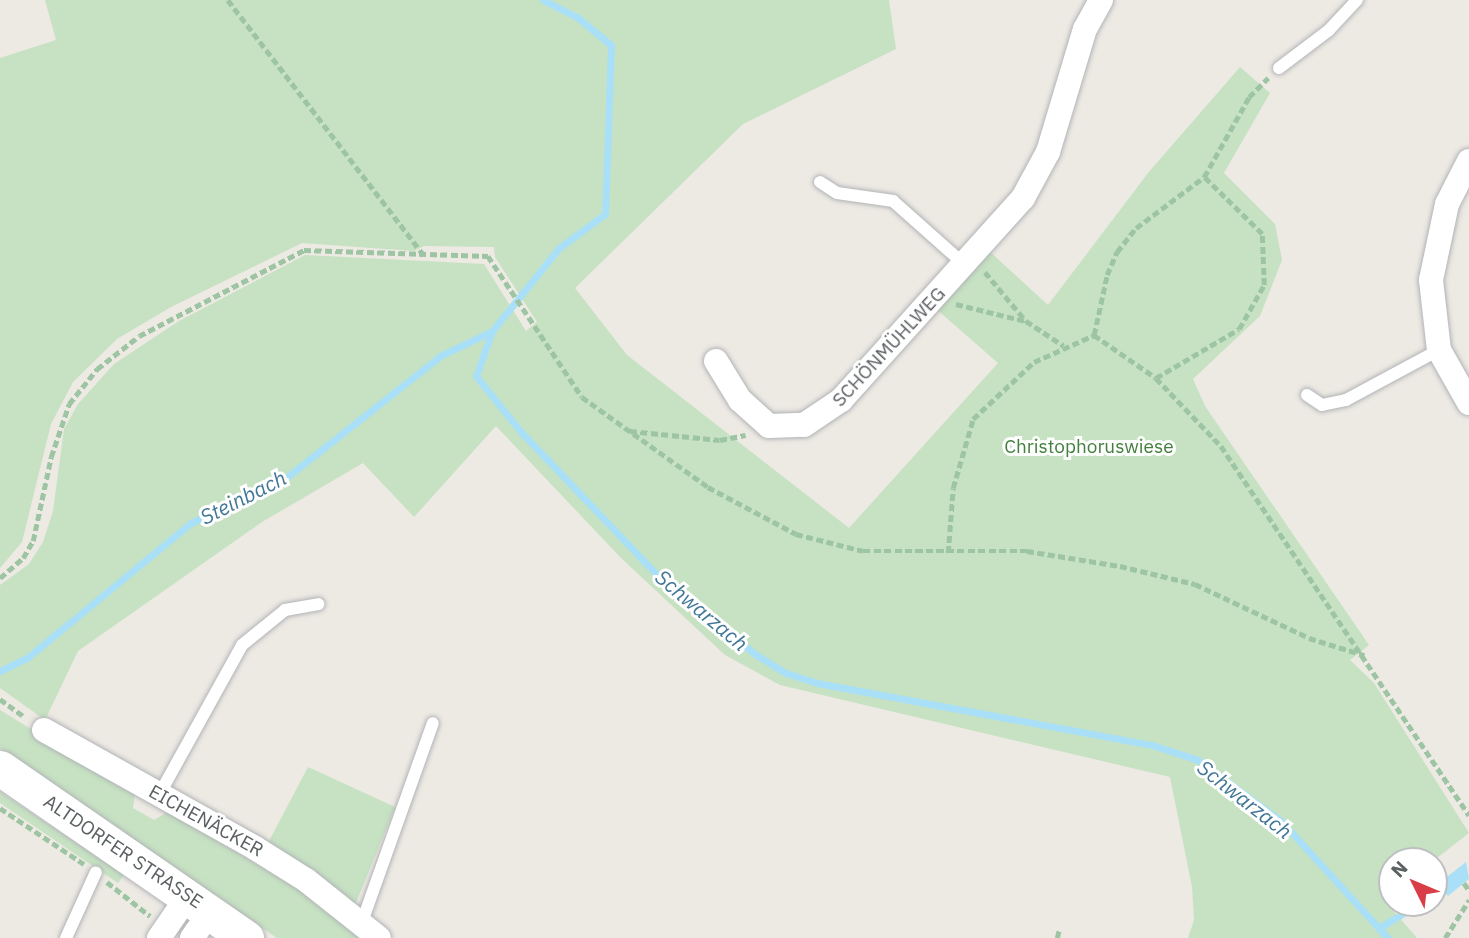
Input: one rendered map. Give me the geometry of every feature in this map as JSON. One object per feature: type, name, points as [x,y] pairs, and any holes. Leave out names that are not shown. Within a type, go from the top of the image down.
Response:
[{"type":"main road","name":"ALTDORFER STRASSE","points":[[0,768],[197,915],[246,938]]},
{"type":"street","name":"SCHÖNMÜHLWEG","points":[[769,426],[792,429],[820,418],[935,299],[1023,198],[1040,172],[1085,29],[1101,0]]},
{"type":"street","points":[[1469,161],[1447,204],[1436,245],[1431,311],[1439,350],[1469,402]]},
{"type":"street","points":[[716,361],[740,400],[769,426]]},
{"type":"street","name":"EICHENÄCKER","points":[[44,730],[255,848],[370,930]]},
{"type":"street","points":[[156,928],[197,915]]},
{"type":"lane","points":[[1279,68],[1329,30],[1357,0]]},
{"type":"lane","points":[[820,182],[837,193],[893,201],[968,261]]},
{"type":"lane","points":[[1307,395],[1322,405],[1346,400],[1439,350]]},
{"type":"lane","points":[[159,795],[242,645],[285,610],[318,604]]},
{"type":"lane","name":"EICHENÄCKER","points":[[370,930],[433,723]]},
{"type":"lane","points":[[66,938],[96,872]]},
{"type":"path","points":[[228,0],[424,256]]},
{"type":"path","points":[[1094,335],[1107,275],[1117,252],[1136,229],[1204,177],[1250,97],[1279,68]]},
{"type":"path","points":[[1157,378],[1239,329],[1264,285],[1262,234],[1204,177]]},
{"type":"path","points":[[0,578],[23,558],[33,541],[60,423],[80,387],[139,336],[304,250],[488,256],[532,326],[582,397],[747,512],[796,534],[863,551],[1027,551],[1171,577],[1230,598],[1309,638],[1364,655]]},
{"type":"path","points":[[968,261],[1026,321],[1065,346]]},
{"type":"path","points":[[935,299],[1026,321]]},
{"type":"path","points":[[948,553],[953,488],[973,419],[1034,362],[1094,335]]},
{"type":"path","points":[[1094,335],[1157,378],[1221,446],[1364,655],[1469,815]]},
{"type":"path","points":[[628,430],[720,440],[753,434],[769,426]]},
{"type":"path","points":[[0,699],[44,730]]},
{"type":"path","points":[[0,808],[96,872],[156,928]]},
{"type":"path","points":[[1464,883],[1469,890]]},
{"type":"path","points":[[1445,938],[1469,900]]},
{"type":"path","points":[[1057,938],[1059,930]]},
{"type":"green space","name":"Christophoruswiese","points":[[45,0],[889,0],[896,49],[743,124],[575,288],[627,355],[849,528],[998,363],[935,308],[988,250],[1048,305],[1148,173],[1240,67],[1270,93],[1224,173],[1275,224],[1282,260],[1260,316],[1193,379],[1205,406],[1369,645],[1350,660],[1374,683],[1469,833],[1448,849],[1448,847],[1378,847],[1378,917],[1399,917],[1417,938],[1188,938],[1194,920],[1192,887],[1170,777],[780,685],[725,655],[621,558],[496,426],[414,517],[363,463],[262,522],[78,651],[45,720],[0,688],[0,585],[29,564],[43,542],[53,511],[64,429],[78,404],[114,364],[179,321],[305,255],[484,264],[526,331],[537,322],[495,257],[494,247],[424,246],[414,251],[302,243],[171,307],[117,339],[73,382],[51,424],[22,542],[0,568],[0,58],[56,40]]},
{"type":"green space","points":[[0,710],[135,793],[133,808],[154,820],[169,811],[325,906],[361,938],[277,938],[0,748]]},
{"type":"green space","points":[[308,767],[395,807],[356,903],[350,903],[268,843]]},
{"type":"green space","points":[[0,792],[124,875],[118,883],[0,803]]},
{"type":"water","points":[[1466,862],[1469,879],[1448,896],[1448,876]]},
{"type":"waterway","name":"Schwarzach","points":[[543,0],[577,17],[611,45],[605,214],[559,248],[492,331],[476,376],[521,432],[664,582],[755,654],[786,673],[817,683],[1152,745],[1198,760],[1281,821],[1388,938]]},
{"type":"waterway","name":"Steinbach","points":[[0,671],[27,658],[191,523],[287,477],[440,356],[492,331]]},
{"type":"waterway","points":[[1379,928],[1397,917]]}]
